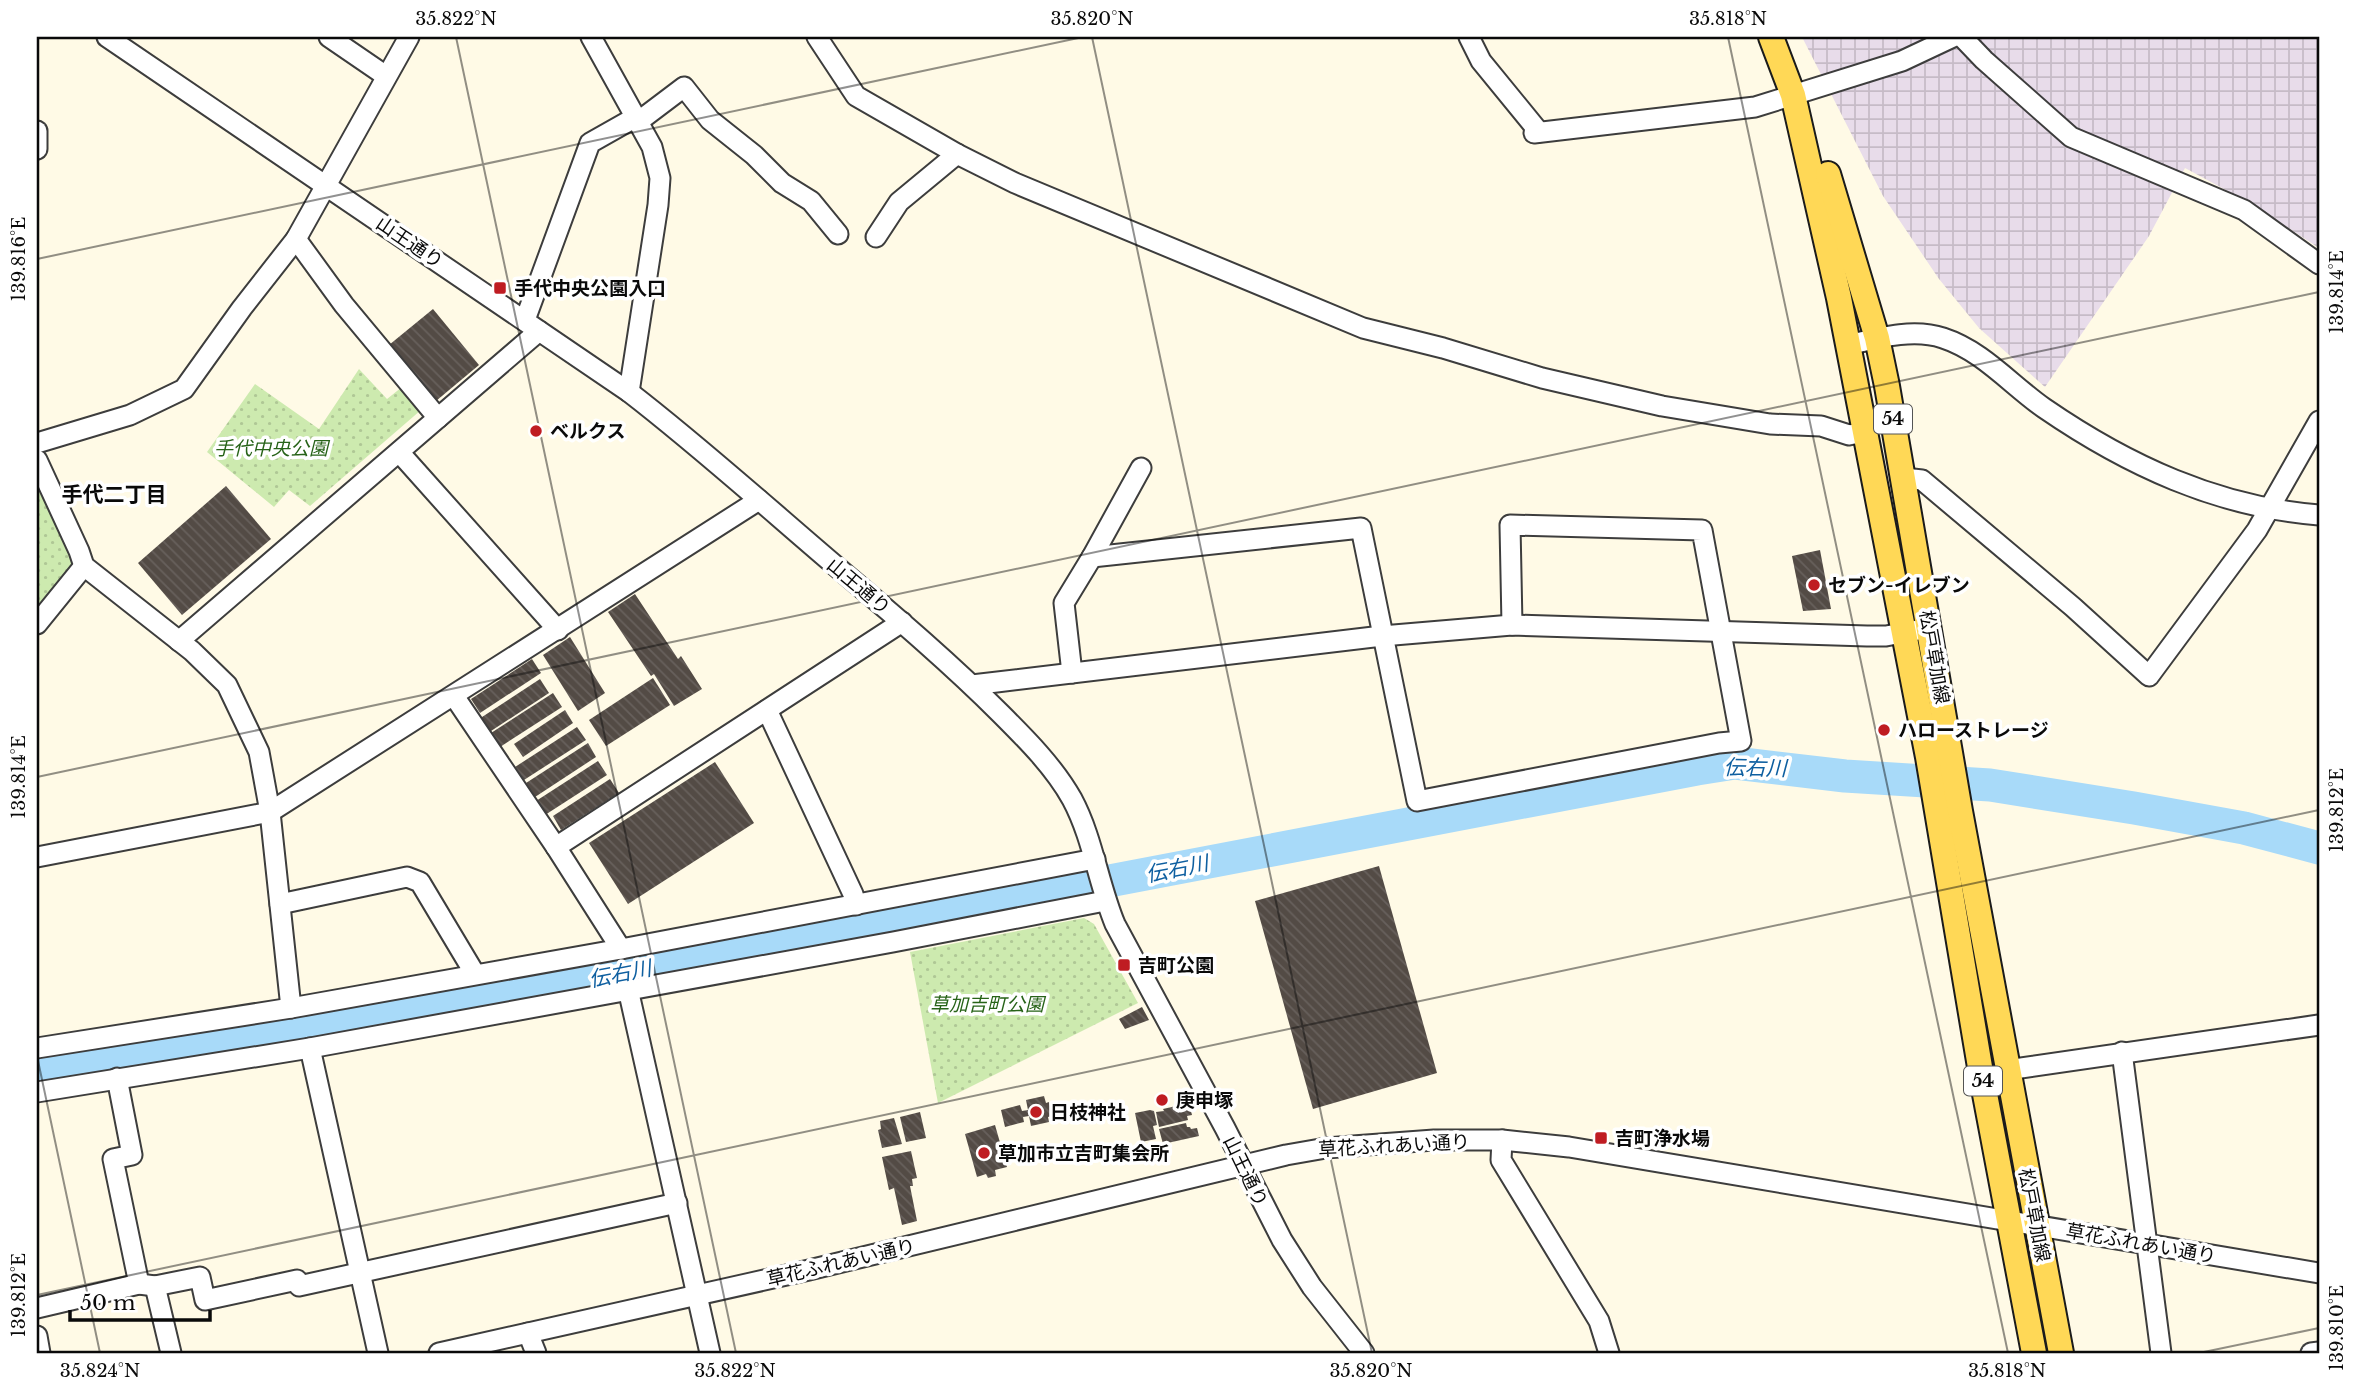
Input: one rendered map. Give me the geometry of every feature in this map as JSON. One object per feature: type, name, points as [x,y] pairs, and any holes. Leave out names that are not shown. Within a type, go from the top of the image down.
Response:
[{"type":"main road","name":"松戸草加線","points":[[1771,37],[1827,172],[1877,338],[1930,628],[1939,756],[1982,1073],[2034,1353]]},
{"type":"main road","name":"松戸草加線","points":[[1793,94],[1823,219],[1902,633],[1939,756]]},
{"type":"main road","name":"松戸草加線","points":[[1948,809],[2007,1070],[2062,1353]]},
{"type":"street","name":"山王通り","points":[[107,37],[629,392],[692,441],[902,622],[972,685],[1034,748],[1054,773],[1082,820],[1115,923],[1282,1240],[1312,1287],[1364,1353]]},
{"type":"street","points":[[329,37],[386,76]]},
{"type":"street","points":[[37,443],[130,415],[184,389],[296,239],[409,37]]},
{"type":"street","points":[[591,37],[652,147],[660,178],[629,392]]},
{"type":"street","points":[[817,37],[856,96],[957,154],[1015,183],[1363,328],[1443,348],[1542,378],[1662,406],[1770,424],[1821,426],[1849,435],[1865,432]]},
{"type":"street","points":[[1469,37],[1481,61],[1536,132],[1755,107],[1902,61],[1953,37]]},
{"type":"street","points":[[1962,37],[2071,137],[2244,210],[2319,264]]},
{"type":"street","points":[[179,641],[438,418],[532,326],[590,143],[637,119],[684,88],[710,120],[754,155],[782,183],[810,201],[838,234]]},
{"type":"street","points":[[37,131],[37,149]]},
{"type":"street","points":[[876,237],[900,202],[957,154]]},
{"type":"street","points":[[296,239],[336,295],[438,418]]},
{"type":"street","points":[[1848,345],[1877,338],[1909,335],[1942,338],[1962,346],[1991,365],[2042,407],[2111,451],[2153,472],[2234,502],[2269,510],[2319,515]]},
{"type":"street","points":[[1904,478],[1922,481],[2073,607],[2149,676],[2257,530],[2319,421]]},
{"type":"street","points":[[399,452],[558,630]]},
{"type":"street","points":[[37,460],[84,566],[179,641],[227,685],[259,752],[270,812],[291,1008]]},
{"type":"street","points":[[1072,673],[1064,603],[1093,557],[1141,468]]},
{"type":"street","points":[[37,857],[270,812],[759,500]]},
{"type":"street","points":[[1093,557],[1361,528],[1417,801],[1741,741],[1702,530],[1510,526],[1512,625]]},
{"type":"street","points":[[37,624],[84,566]]},
{"type":"street","points":[[556,847],[902,622]]},
{"type":"street","points":[[972,685],[1382,636],[1512,625],[1867,636],[1930,628]]},
{"type":"street","points":[[454,696],[621,949]]},
{"type":"street","points":[[767,710],[856,905]]},
{"type":"street","points":[[37,1048],[291,1008],[1096,864]]},
{"type":"street","points":[[280,904],[407,877],[420,882],[475,974]]},
{"type":"street","points":[[37,1092],[310,1048],[880,944],[1105,898]]},
{"type":"street","points":[[628,989],[709,1353]]},
{"type":"street","points":[[2007,1070],[2319,1025]]},
{"type":"street","points":[[310,1048],[378,1353]]},
{"type":"street","points":[[2122,1052],[2161,1353]]},
{"type":"street","points":[[117,1078],[132,1154],[113,1159],[147,1285],[171,1353]]},
{"type":"street","points":[[1502,1140],[1501,1160],[1599,1321],[1609,1353]]},
{"type":"street","name":"草花ふれあい通り","points":[[439,1353],[957,1235],[1242,1164],[1326,1147],[1382,1142],[1502,1140],[1569,1147],[2319,1273]]},
{"type":"street","points":[[37,1308],[200,1277],[205,1300],[297,1280],[299,1286],[677,1203]]},
{"type":"street","points":[[528,1333],[536,1353]]},
{"type":"street","points":[[37,1336],[40,1353]]},
{"type":"street","points":[[2311,1353],[2319,1352]]},
{"type":"shaded area","points":[[1802,37],[2319,37],[2319,248],[2250,203],[2185,168],[2149,236],[2045,387],[1979,328],[1939,279],[1883,196]]},
{"type":"green space","name":"手代中央公園","points":[[359,369],[387,399],[402,387],[421,410],[310,506],[289,490],[274,507],[207,452],[255,384],[319,429]]},
{"type":"green space","points":[[37,476],[74,562],[37,607]]},
{"type":"green space","name":"草加吉町公園","points":[[1084,918],[1094,924],[1138,1003],[938,1103],[910,952]]},
{"type":"building","points":[[433,309],[479,365],[436,401],[389,345]]},
{"type":"building","points":[[226,486],[271,539],[182,615],[138,563]]},
{"type":"building","points":[[1820,550],[1831,609],[1803,611],[1792,556]]},
{"type":"building","points":[[635,594],[678,659],[681,656],[702,689],[674,706],[608,612]]},
{"type":"building","points":[[570,637],[605,693],[578,711],[543,655]]},
{"type":"building","points":[[532,659],[541,673],[480,713],[471,699]]},
{"type":"building","points":[[653,678],[670,705],[606,746],[589,720]]},
{"type":"building","points":[[540,679],[549,693],[488,733],[479,719]]},
{"type":"building","points":[[553,693],[562,707],[500,747],[491,733]]},
{"type":"building","points":[[565,710],[573,723],[523,757],[514,744]]},
{"type":"building","points":[[577,727],[586,740],[524,780],[515,767]]},
{"type":"building","points":[[588,743],[596,757],[535,797],[526,783]]},
{"type":"building","points":[[598,761],[607,775],[545,815],[536,801]]},
{"type":"building","points":[[715,762],[754,823],[628,904],[589,843]]},
{"type":"building","points":[[610,779],[619,793],[561,830],[553,816]]},
{"type":"building","points":[[1379,866],[1437,1073],[1313,1109],[1255,901]]},
{"type":"building","points":[[1142,1007],[1149,1020],[1125,1029],[1119,1019]]},
{"type":"building","points":[[1044,1096],[1046,1103],[1049,1102],[1052,1116],[1048,1117],[1049,1122],[1031,1126],[1029,1116],[1023,1117],[1024,1122],[1005,1127],[1001,1110],[1020,1105],[1022,1111],[1028,1110],[1026,1100]]},
{"type":"building","points":[[1189,1103],[1192,1115],[1187,1116],[1188,1120],[1159,1127],[1156,1112]]},
{"type":"building","points":[[1154,1111],[1157,1125],[1153,1126],[1156,1139],[1141,1142],[1135,1113]]},
{"type":"building","points":[[920,1112],[926,1138],[906,1142],[900,1117]]},
{"type":"building","points":[[894,1118],[902,1144],[882,1148],[878,1130],[881,1129],[880,1121]]},
{"type":"building","points":[[1186,1123],[1191,1129],[1197,1128],[1199,1136],[1163,1144],[1159,1129]]},
{"type":"building","points":[[995,1125],[1007,1167],[995,1170],[996,1176],[988,1178],[986,1174],[977,1177],[965,1134]]},
{"type":"building","points":[[911,1151],[917,1178],[912,1179],[913,1186],[910,1186],[917,1221],[902,1225],[894,1188],[889,1190],[882,1157]]},
{"type":"waterway","name":"伝右川","points":[[37,1075],[432,1010],[1735,763],[1845,776],[1990,785],[2244,828],[2319,848]]},
{"type":"place","name":"手代中央公園入口","points":[[500,288]]},
{"type":"place","name":"ベルクス","points":[[536,431]]},
{"type":"place","name":"セブン-イレブン","points":[[1814,585]]},
{"type":"place","name":"ハローストレージ","points":[[1884,730]]},
{"type":"place","name":"吉町公園","points":[[1124,965]]},
{"type":"place","name":"庚申塚","points":[[1162,1100]]},
{"type":"place","name":"日枝神社","points":[[1036,1112]]},
{"type":"place","name":"吉町浄水場","points":[[1601,1138]]},
{"type":"place","name":"草加市立吉町集会所","points":[[984,1153]]},
{"type":"district","name":"手代二丁目","points":[[114,495]]}]
